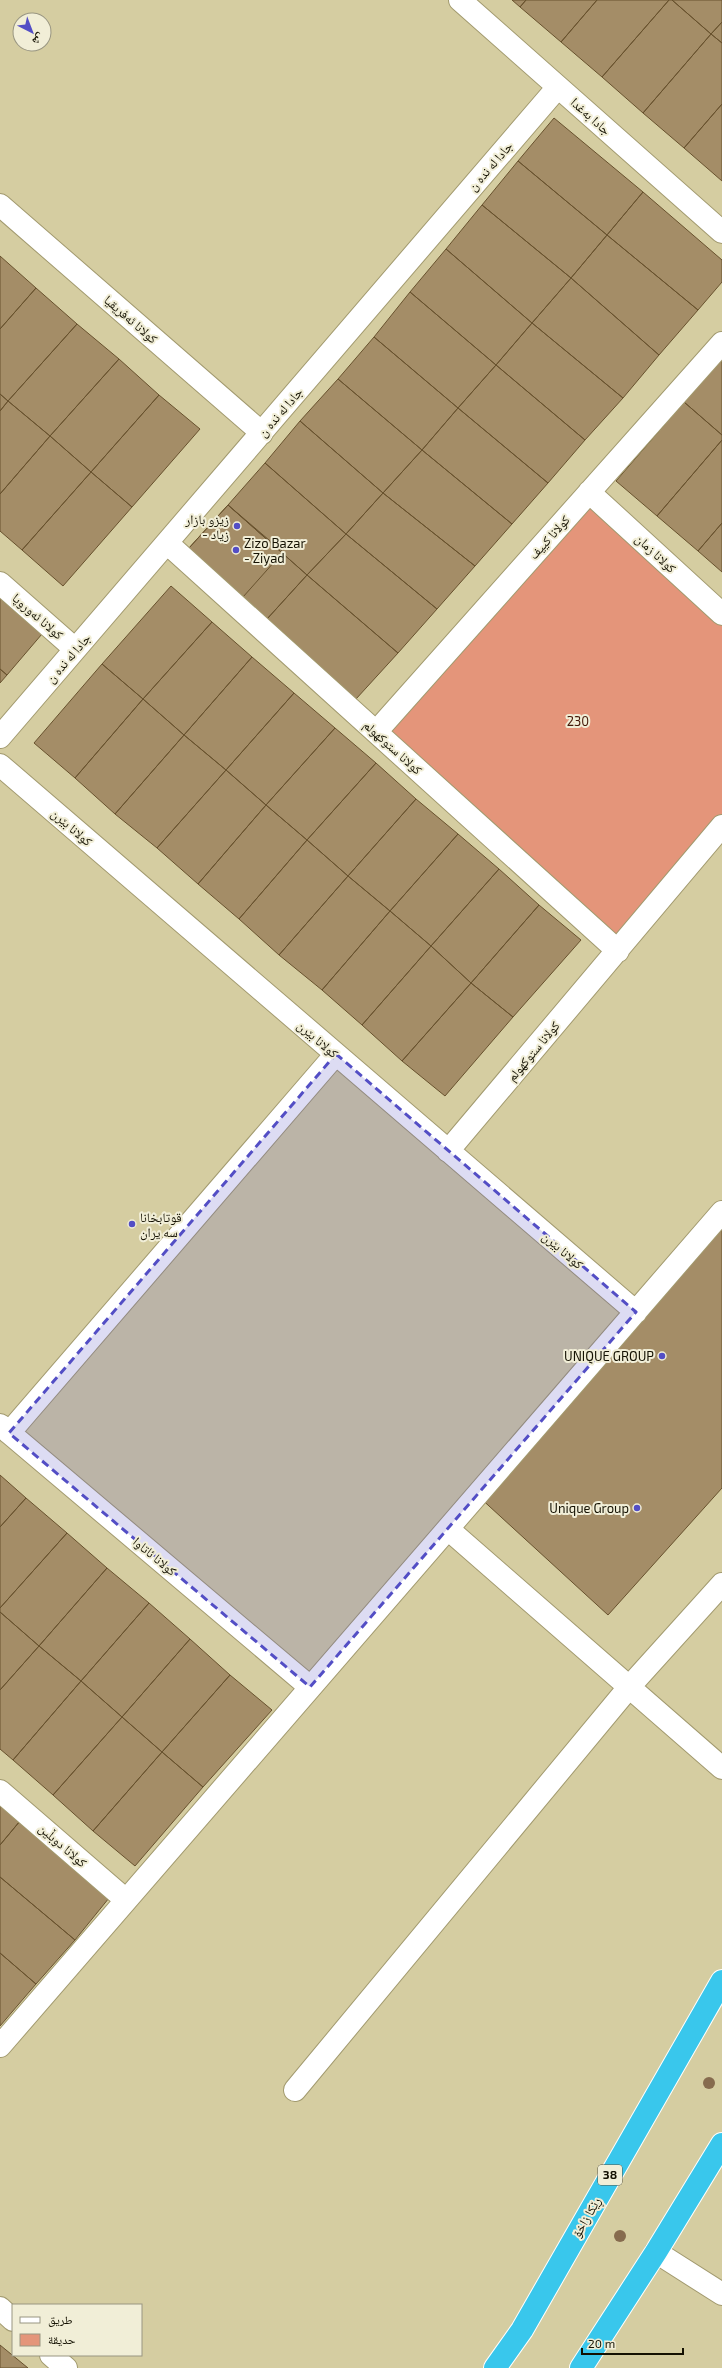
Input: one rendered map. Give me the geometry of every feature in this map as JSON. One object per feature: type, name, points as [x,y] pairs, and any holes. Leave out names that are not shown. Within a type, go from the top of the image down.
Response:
[{"type":"highway","name":"ڕێکا زاخۆ","points":[[496,2368],[522,2330],[722,1981]]},
{"type":"highway","points":[[581,2368],[656,2252],[722,2144]]},
{"type":"street","name":"جادا بەغدا","points":[[460,0],[722,232]]},
{"type":"street","name":"جادا له نده ن","points":[[0,737],[558,87]]},
{"type":"street","name":"كولانا ئه‌فریقیا","points":[[1,208],[262,433]]},
{"type":"street","name":"كولانا كييف","points":[[376,732],[722,343]]},
{"type":"street","name":"كولانا زمان","points":[[589,492],[722,614]]},
{"type":"street","name":"كولانا ستوكهولم","points":[[167,543],[618,951]]},
{"type":"street","name":"كولانا ئه‌وروپا","points":[[0,583],[75,649]]},
{"type":"street","name":"كولانا بێرن","points":[[0,765],[636,1312]]},
{"type":"street","name":"كولانا ستوكهولم","points":[[448,1151],[722,826]]},
{"type":"street","points":[[5,1429],[336,1054]]},
{"type":"street","points":[[0,2046],[722,1212]]},
{"type":"street","name":"كولانا ئاتاوا","points":[[5,1429],[310,1687]]},
{"type":"street","points":[[448,1528],[722,1768]]},
{"type":"street","points":[[295,2090],[630,1686],[722,1584]]},
{"type":"street","name":"كولانا دوبڵین","points":[[0,1791],[126,1900]]},
{"type":"street","points":[[656,2252],[722,2294]]},
{"type":"street","points":[[0,2308],[12,2319]]},
{"type":"street","points":[[53,2356],[66,2368]]},
{"type":"highlighted area","points":[[336,1054],[636,1312],[310,1687],[9,1433]]},
{"type":"green space","name":"230","points":[[589,492],[722,614],[722,826],[618,951],[376,732]]},
{"type":"building","points":[[512,0],[526,0],[520,7]]},
{"type":"building","points":[[526,0],[597,0],[561,42],[520,7]]},
{"type":"building","points":[[597,0],[669,0],[602,77],[561,42]]},
{"type":"building","points":[[669,0],[672,0],[711,34],[643,113],[602,77]]},
{"type":"building","points":[[672,0],[722,0],[722,22],[711,34]]},
{"type":"building","points":[[722,22],[722,43],[711,34]]},
{"type":"building","points":[[711,34],[722,43],[722,104],[684,148],[643,113]]},
{"type":"building","points":[[722,104],[722,181],[684,148]]},
{"type":"building","points":[[554,118],[643,192],[607,235],[518,161]]},
{"type":"building","points":[[518,161],[607,235],[571,278],[482,205]]},
{"type":"building","points":[[643,192],[722,260],[722,282],[698,310],[607,235]]},
{"type":"building","points":[[482,205],[571,278],[532,323],[446,249]]},
{"type":"building","points":[[607,235],[698,310],[659,355],[571,278]]},
{"type":"building","points":[[446,249],[532,323],[496,365],[410,292]]},
{"type":"building","points":[[0,256],[36,288],[0,329]]},
{"type":"building","points":[[571,278],[659,355],[623,398],[532,323]]},
{"type":"building","points":[[36,288],[77,324],[8,401],[0,394],[0,329]]},
{"type":"building","points":[[410,292],[496,365],[458,408],[374,337]]},
{"type":"building","points":[[532,323],[623,398],[585,440],[496,365]]},
{"type":"building","points":[[77,324],[119,359],[50,436],[8,401]]},
{"type":"building","points":[[374,337],[458,408],[422,450],[338,379]]},
{"type":"building","points":[[119,359],[159,395],[91,472],[50,436]]},
{"type":"building","points":[[722,359],[722,435],[684,402]]},
{"type":"building","points":[[496,365],[585,440],[548,483],[458,408]]},
{"type":"building","points":[[338,379],[422,450],[383,493],[300,421]]},
{"type":"building","points":[[0,394],[8,401],[0,411]]},
{"type":"building","points":[[159,395],[200,429],[132,507],[91,472]]},
{"type":"building","points":[[8,401],[50,436],[0,494],[0,411]]},
{"type":"building","points":[[684,402],[722,435],[722,440],[657,516],[616,481]]},
{"type":"building","points":[[458,408],[548,483],[512,524],[422,450]]},
{"type":"building","points":[[300,421],[383,493],[346,534],[265,463]]},
{"type":"building","points":[[50,436],[91,472],[22,550],[0,531],[0,494]]},
{"type":"building","points":[[722,440],[722,523],[698,551],[657,516]]},
{"type":"building","points":[[422,450],[512,524],[475,566],[383,493]]},
{"type":"building","points":[[265,463],[346,534],[307,575],[228,505]]},
{"type":"building","points":[[91,472],[132,507],[63,586],[22,550]]},
{"type":"building","points":[[383,493],[475,566],[437,609],[346,534]]},
{"type":"building","name":"Zizo Bazar - Ziyad","points":[[228,505],[283,552],[243,597],[189,548]]},
{"type":"building","name":"Zizo Bazar - Ziyad","points":[[228,505],[307,575],[267,619],[189,548]]},
{"type":"building","points":[[722,523],[722,572],[698,551]]},
{"type":"building","points":[[346,534],[437,609],[398,653],[307,575]]},
{"type":"building","points":[[307,575],[398,653],[356,699],[267,619]]},
{"type":"building","points":[[171,586],[212,622],[143,699],[102,664]]},
{"type":"building","points":[[0,598],[42,634],[7,675],[0,669]]},
{"type":"building","points":[[212,622],[252,657],[184,735],[143,699]]},
{"type":"building","points":[[252,657],[294,693],[226,770],[184,735]]},
{"type":"building","points":[[102,664],[143,699],[75,778],[34,743]]},
{"type":"building","points":[[0,669],[7,675],[0,683]]},
{"type":"building","points":[[294,693],[335,728],[266,805],[226,770]]},
{"type":"building","points":[[143,699],[184,735],[115,814],[75,778]]},
{"type":"building","points":[[335,728],[376,763],[307,840],[266,805]]},
{"type":"building","points":[[184,735],[226,770],[157,848],[115,814]]},
{"type":"building","points":[[376,763],[416,799],[348,876],[307,840]]},
{"type":"building","points":[[226,770],[266,805],[198,884],[157,848]]},
{"type":"building","points":[[416,799],[458,834],[390,911],[348,876]]},
{"type":"building","points":[[266,805],[307,840],[239,919],[198,884]]},
{"type":"building","points":[[458,834],[499,869],[431,946],[390,911]]},
{"type":"building","points":[[307,840],[348,876],[279,955],[239,919]]},
{"type":"building","points":[[499,869],[539,905],[471,983],[431,946]]},
{"type":"building","points":[[348,876],[390,911],[322,990],[279,955]]},
{"type":"building","points":[[539,905],[581,940],[513,1017],[471,983]]},
{"type":"building","points":[[390,911],[431,946],[362,1025],[322,990]]},
{"type":"building","points":[[431,946],[471,983],[402,1061],[362,1025]]},
{"type":"building","points":[[471,983],[513,1017],[445,1096],[402,1061]]},
{"type":"building","name":"UNIQUE GROUP","points":[[722,1223],[722,1488],[608,1615],[477,1495]]},
{"type":"building","points":[[0,1475],[26,1498],[0,1527]]},
{"type":"building","points":[[26,1498],[67,1533],[0,1608],[0,1527]]},
{"type":"building","points":[[67,1533],[107,1568],[39,1646],[0,1612],[0,1608]]},
{"type":"building","points":[[107,1568],[149,1603],[81,1681],[39,1646]]},
{"type":"building","points":[[149,1603],[190,1639],[122,1717],[81,1681]]},
{"type":"building","points":[[0,1612],[39,1646],[0,1690]]},
{"type":"building","points":[[190,1639],[230,1675],[162,1752],[122,1717]]},
{"type":"building","points":[[39,1646],[81,1681],[13,1760],[0,1749],[0,1690]]},
{"type":"building","points":[[230,1675],[272,1710],[203,1787],[162,1752]]},
{"type":"building","points":[[81,1681],[122,1717],[53,1795],[13,1760]]},
{"type":"building","points":[[122,1717],[162,1752],[93,1831],[53,1795]]},
{"type":"building","points":[[162,1752],[203,1787],[135,1866],[93,1831]]},
{"type":"building","points":[[0,1805],[20,1821],[0,1845]]},
{"type":"building","points":[[20,1821],[109,1898],[75,1940],[0,1877],[0,1845]]},
{"type":"building","points":[[0,1877],[75,1940],[36,1984],[0,1953]]},
{"type":"building","points":[[0,1953],[36,1984],[0,2026]]},
{"type":"building","points":[[0,2345],[28,2368],[0,2368]]},
{"type":"place","name":"زيزو بازار - زياد","points":[[237,526]]},
{"type":"place","name":"Zizo Bazar - Ziyad","points":[[236,550]]},
{"type":"place","name":"قوتابخانا سه يران","points":[[132,1224]]},
{"type":"place","name":"UNIQUE GROUP","points":[[662,1356]]},
{"type":"place","name":"Unique Group","points":[[637,1508]]}]
